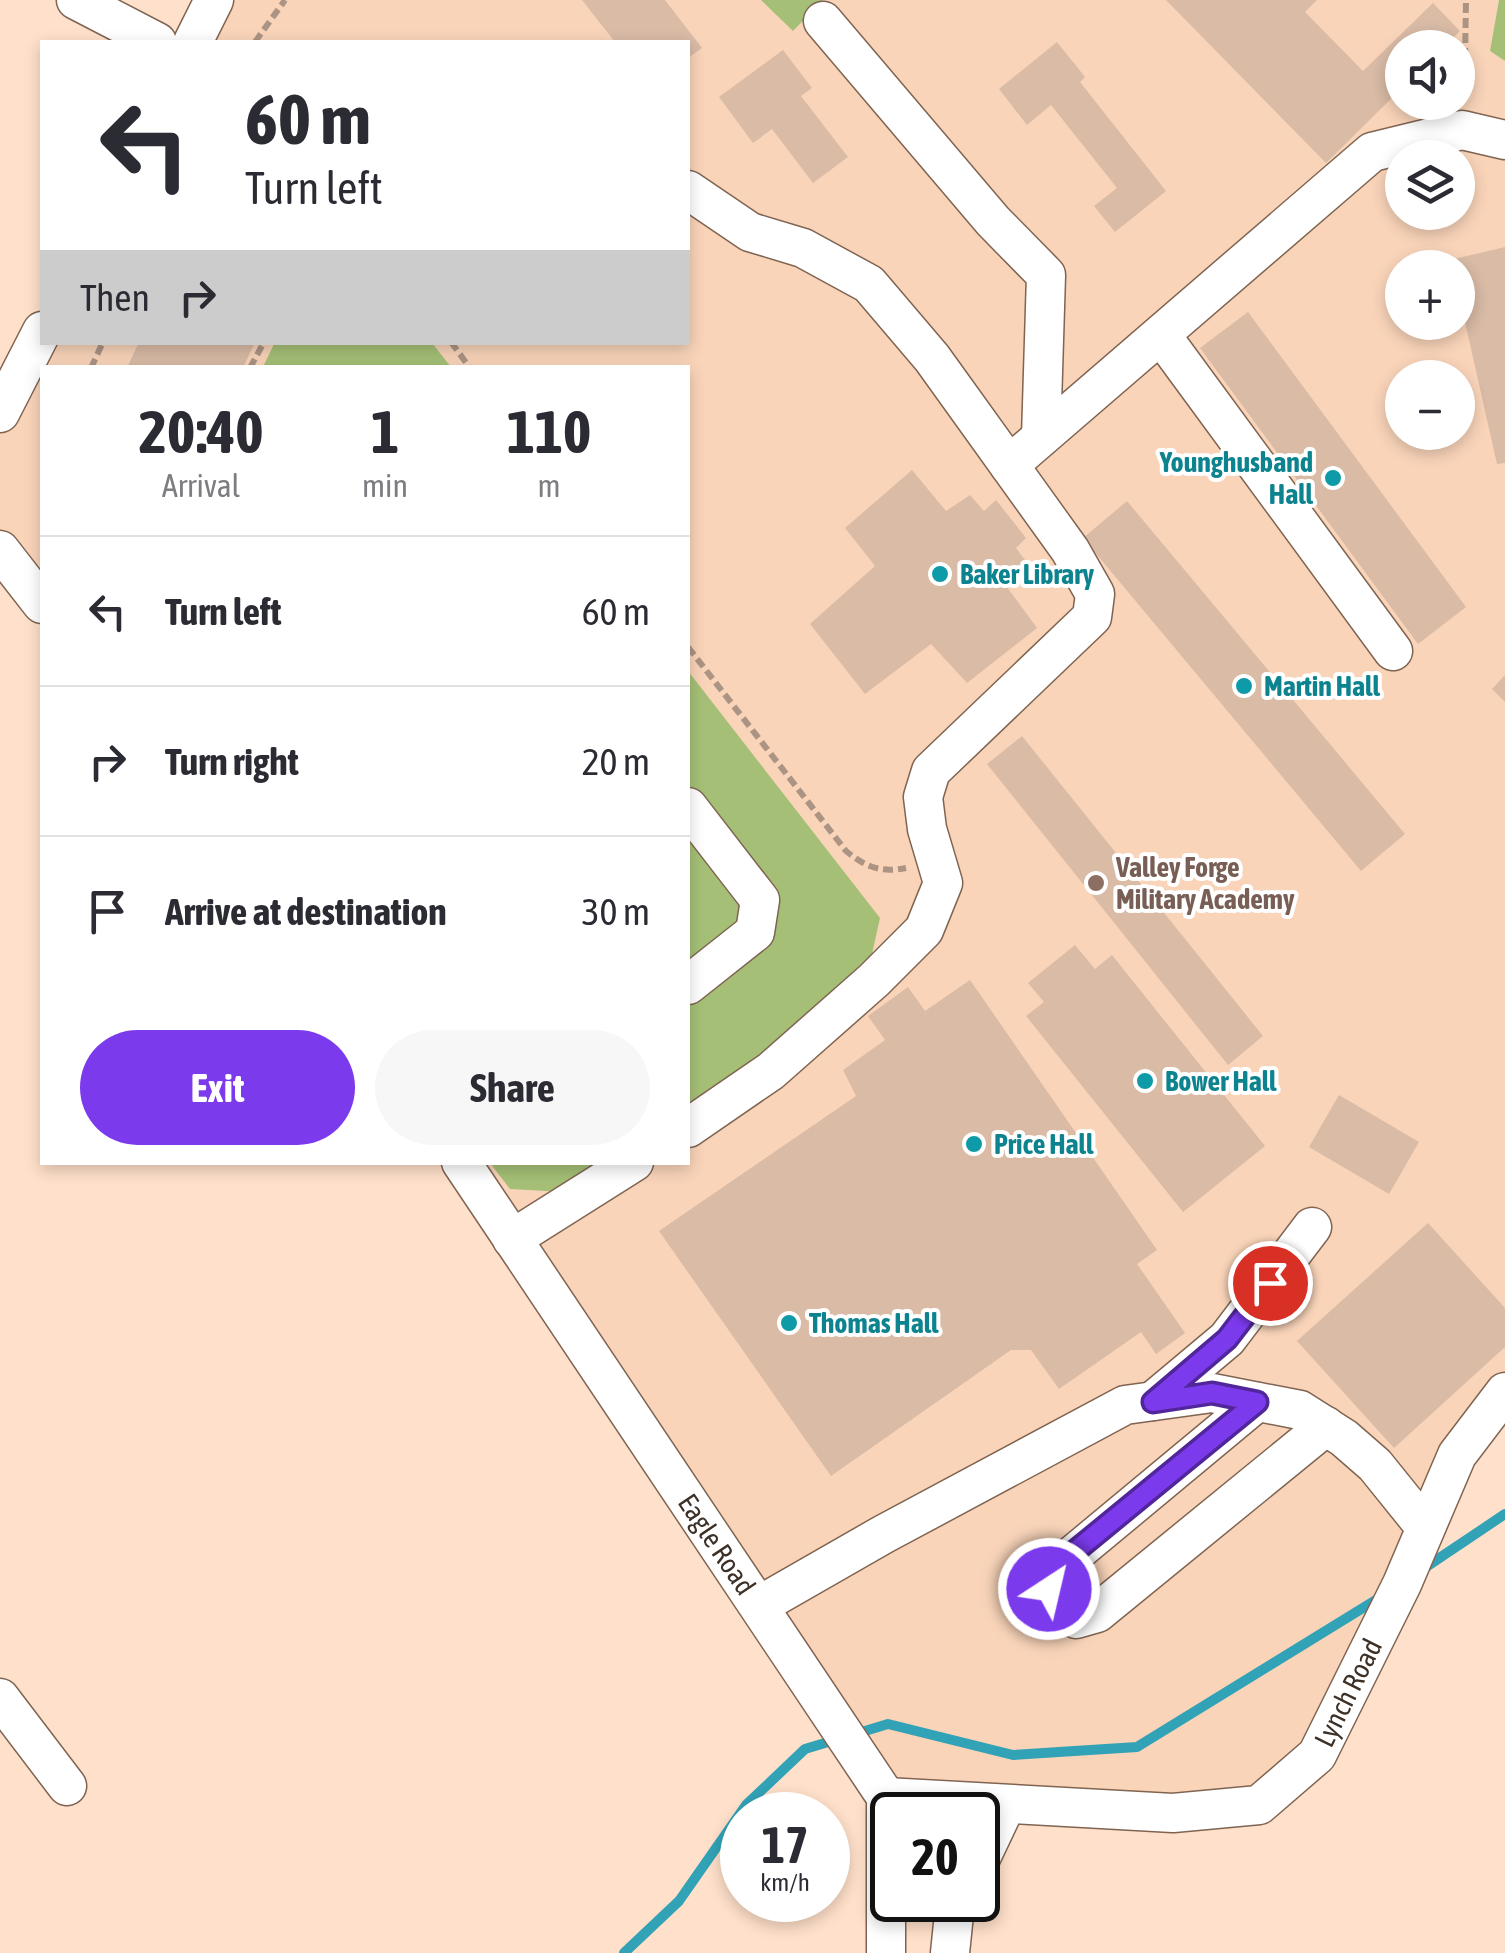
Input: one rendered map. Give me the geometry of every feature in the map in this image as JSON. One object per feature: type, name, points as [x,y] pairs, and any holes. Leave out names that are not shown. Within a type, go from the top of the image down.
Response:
[{"type":"street","points":[[76,0],[153,40]]},
{"type":"street","points":[[194,40],[214,0]]},
{"type":"street","points":[[822,20],[993,221],[1046,276],[1041,437]]},
{"type":"street","points":[[1009,464],[1372,152],[1462,130],[1505,140]]},
{"type":"street","points":[[690,191],[750,232],[803,248],[869,284],[932,358],[1070,550],[1096,594],[1092,617],[931,771],[924,797],[927,828],[943,883],[924,930],[771,1071],[690,1127]]},
{"type":"street","points":[[1161,335],[1393,651]]},
{"type":"street","points":[[0,413],[40,336]]},
{"type":"street","points":[[0,550],[40,601]]},
{"type":"street","points":[[690,810],[760,900],[755,932],[690,983]]},
{"type":"street","name":"Eagle Road","points":[[463,1165],[883,1792]]},
{"type":"street","points":[[512,1239],[629,1165]]},
{"type":"street","points":[[1153,1402],[1227,1339],[1312,1227]]},
{"type":"street","name":"Lynch Road","points":[[1000,1804],[1173,1813],[1259,1805],[1317,1755],[1402,1584],[1457,1455],[1505,1392]]},
{"type":"street","points":[[760,1605],[1125,1405],[1212,1393],[1300,1410],[1326,1426],[1376,1465],[1425,1527]]},
{"type":"street","points":[[1257,1402],[1050,1574],[1049,1589],[1076,1620],[1097,1613],[1326,1426]]},
{"type":"street","points":[[0,1698],[66,1786]]},
{"type":"street","points":[[1000,1817],[1006,1804]]},
{"type":"street","points":[[886,1922],[886,1953]]},
{"type":"street","points":[[950,1953],[954,1922]]},
{"type":"path","points":[[256,40],[285,0]]},
{"type":"path","points":[[1465,30],[1466,0]]},
{"type":"path","points":[[690,649],[846,851],[866,868],[892,870],[937,863]]},
{"type":"shaded area","name":"Valley Forge Military Academy","points":[[214,0],[1499,0],[1490,51],[1505,61],[1505,1392],[1317,1755],[1259,1805],[1000,1799],[1000,1792],[883,1792],[462,1165],[690,1165],[690,365],[40,365],[40,601],[0,550],[0,413],[40,345],[690,345],[690,40],[194,40]]},
{"type":"green space","points":[[761,0],[823,0],[793,31]]},
{"type":"green space","points":[[1499,0],[1505,0],[1505,61],[1490,51]]},
{"type":"green space","points":[[274,345],[434,345],[449,365],[264,365]]},
{"type":"green space","points":[[690,674],[880,918],[872,954],[768,1051],[690,1106]]},
{"type":"green space","points":[[492,1165],[603,1165],[563,1192],[510,1189]]},
{"type":"building","points":[[582,0],[665,0],[702,48],[690,57],[690,40],[613,40]]},
{"type":"building","points":[[1166,0],[1317,0],[1305,12],[1363,71],[1385,50],[1385,105],[1326,163]]},
{"type":"building","points":[[1433,3],[1459,30],[1405,30]]},
{"type":"building","points":[[1057,42],[1085,77],[1080,82],[1166,191],[1115,232],[1094,206],[1117,188],[1051,105],[1027,125],[999,89]]},
{"type":"building","points":[[783,50],[812,88],[801,96],[848,157],[813,183],[772,129],[753,143],[719,97]]},
{"type":"building","points":[[1505,247],[1505,463],[1497,464],[1469,340],[1475,340],[1475,254]]},
{"type":"building","name":"Younghusband Hall","points":[[1248,312],[1466,607],[1418,644],[1200,348]]},
{"type":"building","points":[[138,345],[254,345],[244,365],[128,365]]},
{"type":"building","name":"Baker Library","points":[[912,470],[946,511],[970,495],[984,511],[996,500],[1026,538],[1016,548],[1028,564],[1004,583],[1037,628],[967,683],[931,644],[865,694],[810,624],[875,566],[845,528]]},
{"type":"building","name":"Martin Hall","points":[[1127,501],[1405,834],[1361,871],[1083,538]]},
{"type":"building","points":[[1505,675],[1505,702],[1492,689]]},
{"type":"building","points":[[1022,736],[1263,1036],[1228,1065],[987,764]]},
{"type":"building","name":"Bower Hall","points":[[1075,945],[1095,969],[1112,955],[1265,1146],[1183,1212],[1026,1016],[1044,1002],[1028,983]]},
{"type":"building","points":[[970,980],[1157,1250],[1137,1264],[1185,1333],[1156,1354],[1141,1332],[1059,1389],[1031,1350],[1011,1350],[831,1476],[659,1231],[856,1096],[843,1070],[885,1040],[868,1016],[908,987],[925,1011]]},
{"type":"building","points":[[1339,1095],[1419,1142],[1389,1194],[1309,1147]]},
{"type":"building","points":[[1428,1223],[1505,1308],[1505,1347],[1394,1448],[1297,1341]]},
{"type":"waterway","points":[[1423,1569],[1505,1514]]},
{"type":"waterway","points":[[855,1734],[888,1724],[1013,1755],[1137,1747],[1384,1595]]},
{"type":"waterway","points":[[624,1953],[679,1901],[746,1805],[805,1749],[838,1739]]},
{"type":"place","name":"Younghusband Hall","points":[[1333,478]]},
{"type":"place","name":"Baker Library","points":[[940,574]]},
{"type":"place","name":"Martin Hall","points":[[1244,686]]},
{"type":"place","name":"Valley Forge Military Academy","points":[[1096,883]]},
{"type":"place","name":"Bower Hall","points":[[1145,1081]]},
{"type":"place","name":"Price Hall","points":[[974,1144]]},
{"type":"place","name":"Thomas Hall","points":[[789,1323]]},
{"type":"route","points":[[1049,1589],[1050,1574],[1068,1557],[1257,1402],[1212,1393],[1153,1402],[1227,1339],[1270,1283]]}]
